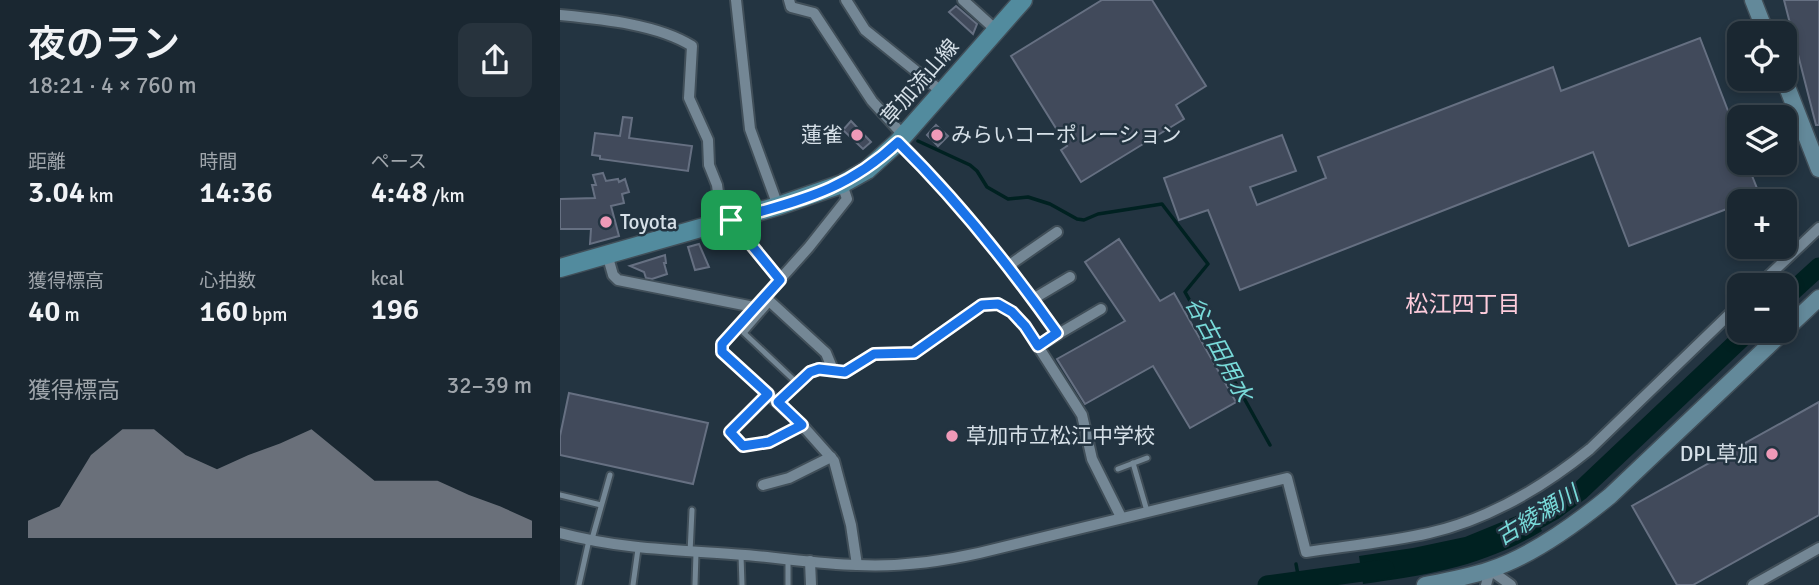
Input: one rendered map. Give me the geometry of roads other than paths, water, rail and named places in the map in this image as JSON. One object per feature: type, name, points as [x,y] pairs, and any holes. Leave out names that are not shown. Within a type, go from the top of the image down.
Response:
[{"type":"main road","name":"草加流山線","points":[[560,268],[778,206],[842,184],[867,170],[901,139],[1023,0]]},
{"type":"street","points":[[736,0],[750,129],[778,206]]},
{"type":"street","points":[[789,0],[791,7],[814,13],[872,101],[1008,265],[1057,333]]},
{"type":"street","points":[[846,0],[865,30],[942,93]]},
{"type":"street","points":[[1753,0],[1761,21]]},
{"type":"street","points":[[967,1],[996,30]]},
{"type":"street","points":[[560,15],[630,24],[692,46],[689,98],[708,140],[709,165],[726,221],[780,280]]},
{"type":"street","points":[[1789,91],[1819,169]]},
{"type":"street","points":[[842,184],[847,200],[780,280],[768,300],[754,306],[722,344],[722,352],[802,425],[831,457],[851,525],[857,565]]},
{"type":"street","points":[[1772,273],[1819,228]]},
{"type":"street","points":[[1008,265],[1058,232]]},
{"type":"street","points":[[607,254],[613,275],[618,280],[754,306]]},
{"type":"street","points":[[1033,299],[1070,277]]},
{"type":"street","points":[[1797,319],[1819,298]]},
{"type":"street","points":[[768,300],[826,353],[833,370]]},
{"type":"street","points":[[778,402],[810,372],[819,369],[845,372],[874,354],[914,353],[982,305],[998,304],[1012,312],[1025,326],[1082,415],[1091,459],[1121,517]]},
{"type":"street","points":[[1038,346],[1101,309]]},
{"type":"street","points":[[560,533],[638,549],[857,565],[891,565],[956,558],[1287,478],[1306,552],[1413,536],[1459,524],[1518,499],[1565,469],[1609,431],[1727,317]]},
{"type":"street","points":[[1425,585],[1488,577],[1564,530],[1610,496],[1771,343]]},
{"type":"street","points":[[764,485],[789,478],[831,457]]},
{"type":"street","points":[[1754,585],[1819,548]]},
{"type":"street","points":[[810,561],[811,585]]},
{"type":"street","points":[[1488,577],[1511,585]]},
{"type":"lane","points":[[768,300],[744,333],[797,383]]},
{"type":"lane","points":[[768,394],[730,432],[743,446],[769,442],[802,425]]},
{"type":"lane","points":[[1118,468],[1147,458]]},
{"type":"lane","points":[[1133,463],[1147,511]]},
{"type":"lane","points":[[579,585],[610,475]]},
{"type":"lane","points":[[560,495],[601,505]]},
{"type":"lane","points":[[692,510],[695,585]]},
{"type":"lane","points":[[633,585],[638,549]]},
{"type":"lane","points":[[741,555],[742,585]]},
{"type":"lane","points":[[788,559],[788,585]]},
{"type":"waterway","name":"谷古田用水","points":[[918,141],[970,165],[987,187],[1008,199],[1028,197],[1050,204],[1077,219],[1084,220],[1098,214],[1162,204],[1208,264],[1185,292],[1270,445]]},
{"type":"waterway","name":"古綾瀬川","points":[[1797,287],[1819,267]]},
{"type":"waterway","name":"古綾瀬川","points":[[1515,532],[1553,511],[1580,491],[1736,343]]},
{"type":"waterway","name":"谷古田用水","points":[[1296,564],[1299,580]]},
{"type":"waterway","name":"古綾瀬川","points":[[1267,585],[1385,569]]},
{"type":"place","name":"蓮雀","points":[[857,135]]},
{"type":"place","name":"みらいコーポレーション","points":[[937,135]]},
{"type":"place","name":"Toyota","points":[[606,222]]},
{"type":"place","name":"草加市立松江中学校","points":[[952,436]]},
{"type":"place","name":"DPL草加","points":[[1772,454]]},
{"type":"district","name":"松江四丁目","points":[[1463,304]]}]
